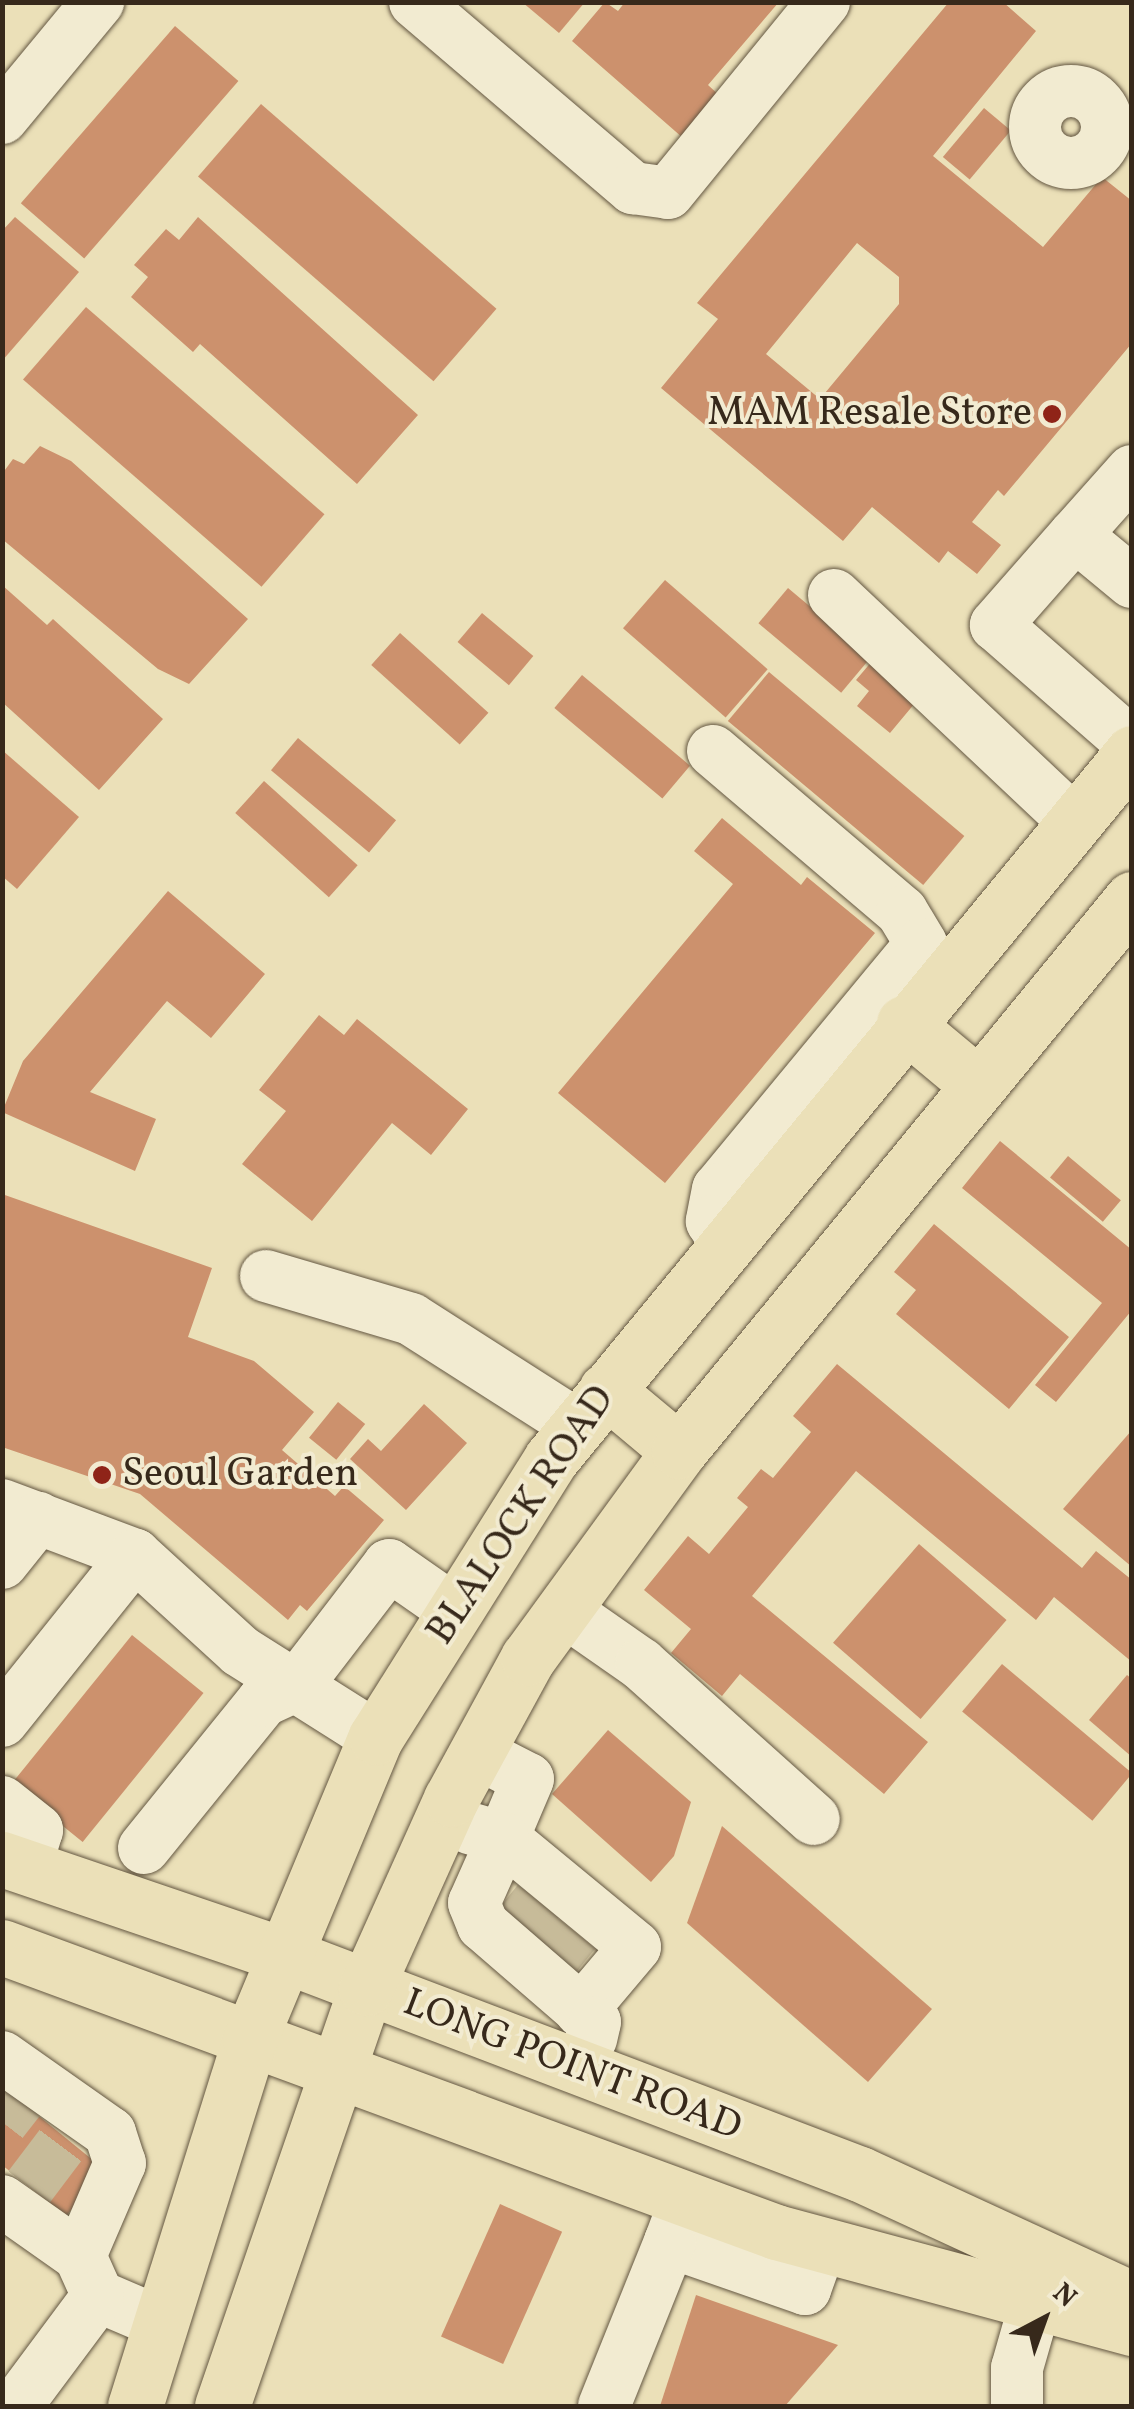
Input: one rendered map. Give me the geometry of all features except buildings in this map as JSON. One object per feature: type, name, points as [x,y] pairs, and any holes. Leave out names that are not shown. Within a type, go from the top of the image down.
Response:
[{"type":"main road","name":"BLALOCK ROAD","points":[[134,2406],[250,2039],[376,1737],[455,1611],[592,1408],[725,1243],[891,1011],[1074,821],[1132,753]]},
{"type":"main road","points":[[222,2406],[366,1988],[442,1820],[528,1658],[678,1450],[976,1083],[1132,899]]},
{"type":"main road","points":[[891,1011],[976,1083]]},
{"type":"main road","points":[[592,1408],[678,1450]]},
{"type":"main road","name":"LONG POINT ROAD","points":[[14,1862],[284,1955],[860,2174],[1132,2300]]},
{"type":"main road","name":"LONG POINT ROAD","points":[[2,1947],[335,2071],[678,2221],[821,2244],[1035,2305],[1132,2328]]},
{"type":"street","points":[[2,118],[98,2]]},
{"type":"street","points":[[415,2],[633,188],[668,193],[824,2]]},
{"type":"street","points":[[1132,471],[996,625],[1132,744]]},
{"type":"street","points":[[1075,535],[1132,582]]},
{"type":"street","points":[[834,594],[1074,821]]},
{"type":"street","points":[[713,751],[902,912],[921,944],[891,1011]]},
{"type":"street","points":[[266,1276],[412,1319],[592,1408]]},
{"type":"street","points":[[2,1564],[20,1511],[135,1555],[240,1651],[376,1737]]},
{"type":"street","points":[[2,1721],[135,1555]]},
{"type":"street","points":[[144,1848],[263,1701],[297,1685],[390,1565],[455,1611]]},
{"type":"street","points":[[565,1611],[640,1664],[814,1819]]},
{"type":"street","points":[[477,1752],[528,1779],[474,1903],[483,1925],[547,1928],[634,1947],[581,2011]]},
{"type":"street","points":[[2,1802],[37,1830],[14,1862]]},
{"type":"street","points":[[442,1820],[503,1838],[547,1928],[581,2011],[595,2022],[583,2070]]},
{"type":"street","points":[[16,2406],[89,2276],[120,2163],[110,2133],[74,2126],[18,2079]]},
{"type":"street","points":[[15,2199],[89,2276],[161,2323]]},
{"type":"street","points":[[604,2406],[678,2221]]},
{"type":"street","points":[[1018,2406],[1017,2368],[1035,2305]]},
{"type":"tunnel","points":[[518,1926],[538,1901]]},
{"type":"tunnel","points":[[555,1957],[575,1932]]},
{"type":"tunnel","points":[[2,2122],[19,2100]]},
{"type":"tunnel","points":[[29,2187],[66,2138]]},
{"type":"place","name":"MAM Resale Store","points":[[1052,414]]},
{"type":"place","name":"Seoul Garden","points":[[102,1475]]}]
